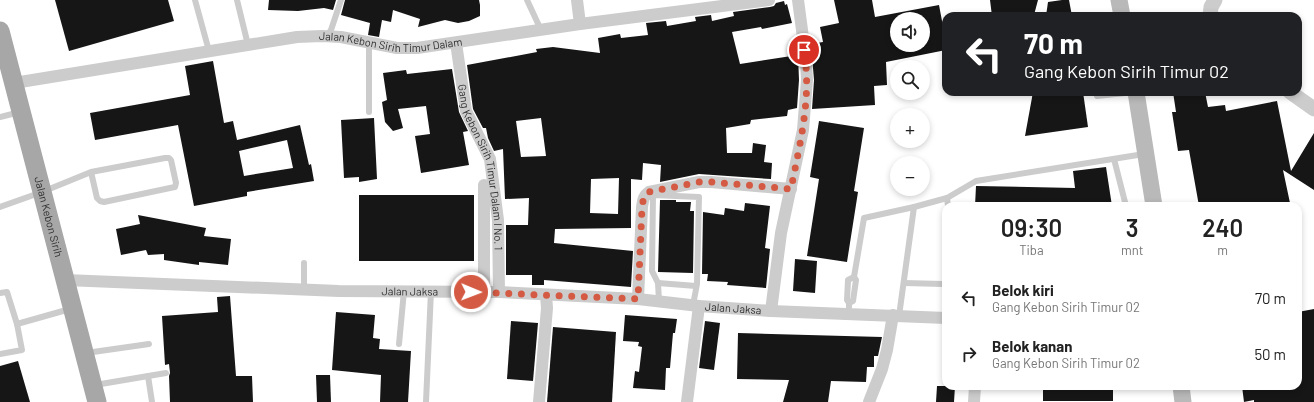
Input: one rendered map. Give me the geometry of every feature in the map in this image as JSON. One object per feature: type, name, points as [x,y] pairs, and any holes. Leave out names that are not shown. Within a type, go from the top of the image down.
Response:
[{"type":"main road","points":[[1119,0],[1121,12]]},
{"type":"main road","name":"Jalan Kebon Sirih","points":[[0,31],[95,394]]},
{"type":"main road","points":[[1137,96],[1153,202]]},
{"type":"main road","points":[[1182,390],[1183,402]]},
{"type":"street","points":[[577,0],[580,24]]},
{"type":"street","name":"Jalan Kebon Sirih Timur Dalam","points":[[14,83],[296,37],[341,37],[397,48],[417,48],[580,24],[699,4],[769,0]]},
{"type":"street","points":[[771,311],[781,233],[803,130],[807,80],[806,60],[798,0]]},
{"type":"street","points":[[1210,12],[1211,7],[1215,0]]},
{"type":"street","name":"Gang Kebon Sirih Timur Dalam I No. 1","points":[[456,43],[466,111],[490,159],[498,220],[499,292]]},
{"type":"street","points":[[1296,96],[1314,109]]},
{"type":"street","points":[[638,299],[643,198],[649,192],[699,182],[791,189]]},
{"type":"street","points":[[484,185],[484,292]]},
{"type":"street","name":"Jalan Jaksa","points":[[65,280],[304,290],[499,292],[638,299],[771,311],[849,308],[896,315],[942,318]]},
{"type":"street","points":[[539,402],[547,308],[546,295]]},
{"type":"street","points":[[687,402],[696,305]]},
{"type":"street","points":[[869,402],[886,356],[896,315]]},
{"type":"street","points":[[974,390],[974,402]]},
{"type":"lane","points":[[195,0],[209,51]]},
{"type":"lane","points":[[237,0],[248,45]]},
{"type":"lane","points":[[327,36],[331,30],[341,0]]},
{"type":"lane","points":[[527,0],[541,30]]},
{"type":"lane","points":[[369,43],[369,112]]},
{"type":"lane","points":[[0,117],[21,111]]},
{"type":"lane","points":[[849,308],[846,300],[848,280],[854,277],[864,218],[947,198],[976,181],[1146,154]]},
{"type":"lane","points":[[0,205],[42,192],[91,172],[169,158],[171,160],[176,183],[174,187],[104,202],[97,198],[91,172]]},
{"type":"lane","points":[[1114,159],[1125,202]]},
{"type":"lane","points":[[659,301],[658,283],[652,271],[653,195],[690,196],[699,197],[696,305]]},
{"type":"lane","points":[[947,198],[948,202]]},
{"type":"lane","points":[[896,315],[904,283],[914,207]]},
{"type":"lane","points":[[304,263],[304,290]]},
{"type":"lane","points":[[658,283],[696,286]]},
{"type":"lane","points":[[904,283],[942,284]]},
{"type":"lane","points":[[399,344],[404,291]]},
{"type":"lane","points":[[0,293],[7,292],[17,324],[22,350],[0,354]]},
{"type":"lane","points":[[426,402],[431,292]]},
{"type":"lane","points":[[17,324],[73,309]]},
{"type":"lane","points":[[84,354],[149,344]]},
{"type":"lane","points":[[95,394],[148,376],[166,373]]},
{"type":"lane","points":[[148,376],[152,402]]},
{"type":"building","points":[[55,0],[168,0],[174,21],[69,51]]},
{"type":"building","points":[[269,0],[336,0],[333,10],[324,8],[298,11],[268,10]]},
{"type":"building","points":[[345,0],[479,0],[480,16],[469,21],[458,23],[445,20],[418,27],[420,19],[393,10],[391,22],[382,20],[379,37],[368,35],[370,23],[341,15]]},
{"type":"building","points":[[834,0],[872,0],[875,17],[890,14],[890,52],[930,52],[930,12],[902,12],[939,5],[942,21],[942,51],[886,62],[887,85],[874,86],[875,105],[812,109],[814,80],[811,44],[823,42],[820,27],[839,23]]},
{"type":"building","points":[[990,0],[1038,0],[1035,12],[992,12]]},
{"type":"building","points":[[1069,0],[1071,12],[1047,12],[1048,2]]},
{"type":"building","points":[[784,1],[785,5],[787,4],[792,23],[762,29],[761,27],[732,32],[740,64],[798,55],[799,80],[797,108],[788,110],[787,116],[751,120],[750,124],[726,128],[727,153],[752,153],[753,143],[766,145],[764,162],[772,163],[771,179],[699,174],[660,182],[661,165],[643,163],[642,180],[631,179],[631,228],[555,229],[554,243],[633,251],[631,287],[544,280],[544,285],[532,285],[532,275],[506,275],[506,225],[528,225],[529,198],[505,199],[503,149],[494,151],[488,138],[486,128],[483,128],[473,109],[467,65],[537,52],[536,49],[553,47],[600,53],[598,38],[620,34],[621,38],[648,35],[646,23],[666,21],[667,26],[696,21],[695,17],[711,15],[712,21],[734,16],[733,12],[770,7],[774,6],[776,3]],"holes":[[[541,118],[546,156],[521,157],[516,121]],[[619,178],[618,214],[590,213],[591,179]]]},
{"type":"building","points":[[213,61],[224,123],[233,121],[237,140],[300,125],[309,165],[311,164],[314,181],[247,192],[247,196],[194,206],[178,125],[95,140],[90,113],[190,95],[185,66]],"holes":[[[287,140],[293,168],[244,176],[239,151]]]},
{"type":"building","points":[[452,69],[459,112],[468,131],[463,132],[469,165],[421,173],[415,136],[430,134],[426,106],[398,109],[403,128],[393,131],[385,122],[382,102],[387,100],[383,73],[406,70],[407,74]]},
{"type":"building","points":[[1032,96],[1084,96],[1088,127],[1025,136]]},
{"type":"building","points":[[1174,96],[1206,96],[1208,107],[1225,105],[1226,111],[1277,101],[1291,171],[1314,133],[1314,190],[1283,170],[1290,202],[1198,202],[1189,150],[1178,151],[1172,112],[1176,112]]},
{"type":"building","points":[[374,118],[377,179],[359,182],[359,177],[344,178],[341,120]]},
{"type":"building","points":[[819,121],[864,128],[854,191],[858,192],[847,262],[807,256],[819,179],[810,177]]},
{"type":"building","points":[[1106,167],[1111,202],[975,202],[976,186],[1075,188],[1073,171]]},
{"type":"building","points":[[359,195],[474,195],[474,261],[359,261]]},
{"type":"building","points":[[660,200],[691,202],[690,211],[694,211],[693,273],[658,272]]},
{"type":"building","points":[[745,203],[770,206],[765,248],[770,249],[766,288],[727,285],[728,282],[707,281],[708,274],[702,274],[703,212],[724,215],[725,208],[744,211]]},
{"type":"building","points":[[138,215],[206,228],[204,236],[231,239],[228,265],[199,262],[199,265],[164,260],[164,254],[148,255],[146,250],[121,255],[116,229],[140,224]]},
{"type":"building","points":[[795,259],[817,261],[815,293],[793,291]]},
{"type":"building","points":[[230,296],[236,376],[252,376],[253,402],[170,402],[170,373],[169,364],[165,365],[162,316],[218,312],[217,297]]},
{"type":"building","points":[[1314,309],[1314,402],[1254,402],[1254,400],[1244,402],[1242,390],[1302,390],[1302,311]]},
{"type":"building","points":[[336,312],[375,315],[373,338],[380,339],[379,349],[411,351],[408,402],[380,402],[381,375],[332,370]]},
{"type":"building","points":[[625,315],[677,319],[675,333],[673,333],[670,368],[666,368],[665,390],[633,388],[635,371],[639,372],[642,347],[638,346],[639,342],[623,341]]},
{"type":"building","points":[[511,321],[538,323],[533,381],[507,379]]},
{"type":"building","points":[[705,321],[720,323],[714,370],[699,368]]},
{"type":"building","points":[[553,327],[616,332],[612,402],[547,402]]},
{"type":"building","points":[[738,333],[882,337],[878,356],[874,356],[874,367],[867,367],[866,382],[831,381],[828,402],[783,402],[789,380],[737,379]]},
{"type":"building","points":[[18,361],[30,402],[0,402],[0,366]]},
{"type":"building","points":[[316,375],[330,375],[331,402],[317,402]]},
{"type":"building","points":[[937,386],[942,386],[942,390],[955,390],[954,402],[936,402]]},
{"type":"building","points":[[1043,390],[1113,390],[1113,401],[1043,401]]},
{"type":"route","points":[[471,292],[638,299],[643,198],[649,192],[699,182],[791,189],[803,130],[807,80],[804,50]]}]
